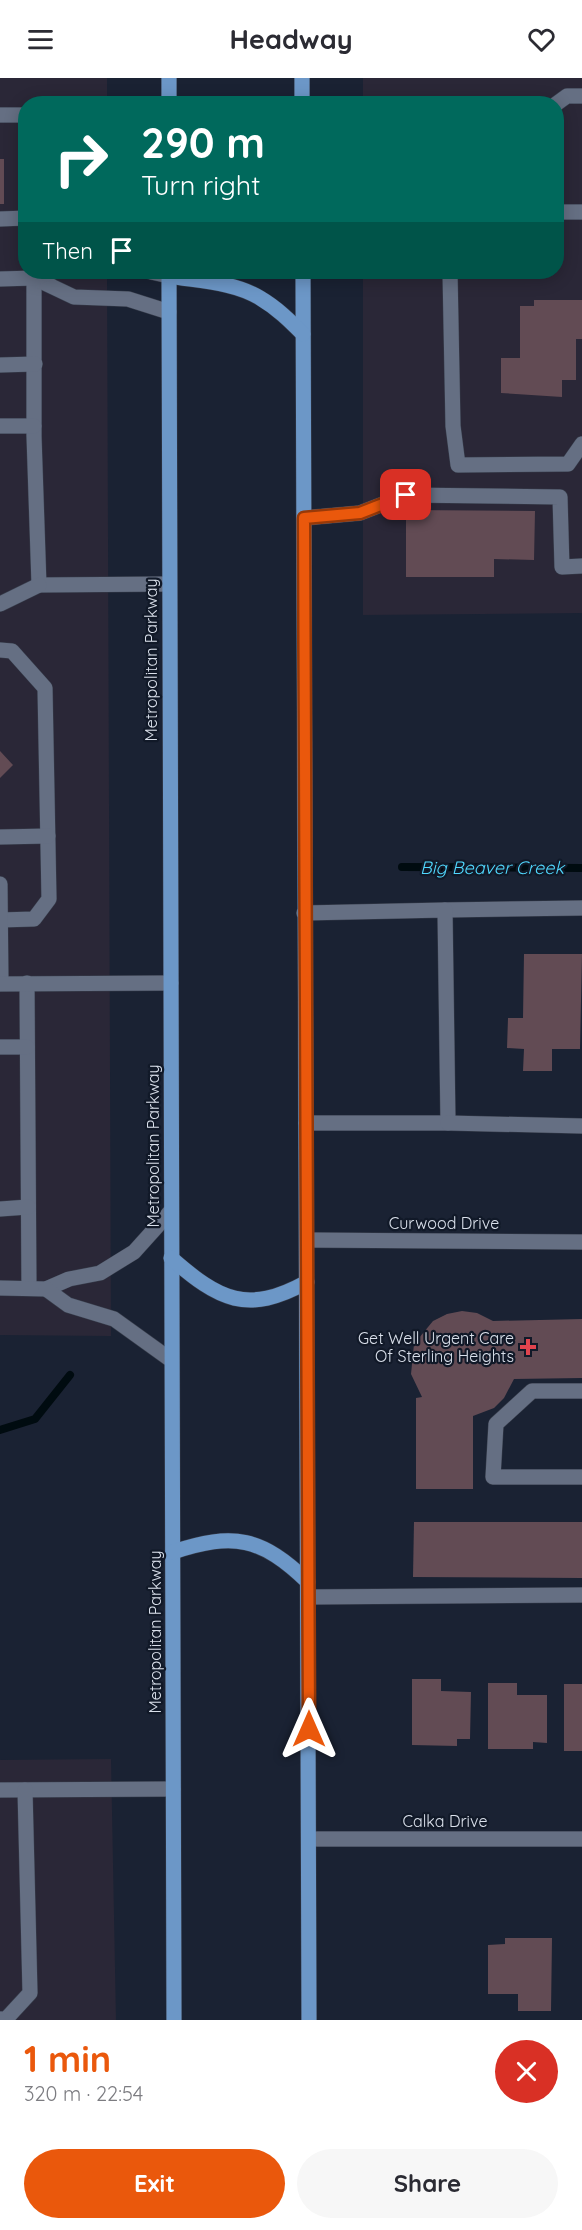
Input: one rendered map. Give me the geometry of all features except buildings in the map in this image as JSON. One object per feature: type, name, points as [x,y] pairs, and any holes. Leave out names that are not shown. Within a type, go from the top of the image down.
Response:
[{"type":"main road","points":[[169,78],[169,96]]},
{"type":"main road","points":[[302,78],[302,96]]},
{"type":"main road","name":"Metropolitan Parkway","points":[[169,279],[174,2020]]},
{"type":"main road","points":[[193,279],[236,288],[259,297],[278,310],[303,334]]},
{"type":"main road","points":[[303,279],[309,2020]]},
{"type":"main road","points":[[171,1258],[214,1291],[239,1299],[261,1300],[282,1296],[307,1282]]},
{"type":"main road","points":[[173,1552],[222,1539],[246,1542],[288,1563],[308,1589]]},
{"type":"street","points":[[564,98],[567,96],[582,96]]},
{"type":"street","points":[[0,115],[18,115]]},
{"type":"street","points":[[564,212],[582,212]]},
{"type":"street","points":[[0,219],[18,218]]},
{"type":"street","points":[[0,279],[18,277]]},
{"type":"street","points":[[34,279],[34,426],[39,585]]},
{"type":"street","points":[[41,279],[74,297],[129,299],[169,312]]},
{"type":"street","points":[[450,279],[453,426],[458,465],[568,464],[582,444]]},
{"type":"street","points":[[0,365],[35,364]]},
{"type":"street","points":[[0,426],[34,426]]},
{"type":"street","points":[[304,518],[360,513],[406,495],[560,497],[562,567],[582,566]]},
{"type":"street","points":[[0,604],[39,585],[169,584]]},
{"type":"street","points":[[0,651],[12,651],[45,688],[49,899],[34,919],[0,920]]},
{"type":"street","points":[[0,837],[48,836]]},
{"type":"street","points":[[0,884],[1,983],[171,983]]},
{"type":"street","points":[[304,913],[582,908]]},
{"type":"street","points":[[446,910],[448,1123]]},
{"type":"street","points":[[27,983],[28,1288]]},
{"type":"street","points":[[0,1047],[27,1047]]},
{"type":"street","points":[[306,1123],[582,1126]]},
{"type":"street","points":[[0,1209],[28,1207]]},
{"type":"street","points":[[0,1288],[46,1289],[69,1279],[100,1273],[134,1252],[170,1212]]},
{"type":"street","name":"Curwood Drive","points":[[307,1240],[582,1242]]},
{"type":"street","points":[[46,1289],[68,1305],[114,1318],[171,1360]]},
{"type":"street","points":[[582,1391],[532,1391],[496,1424],[493,1477],[582,1477]]},
{"type":"street","points":[[308,1589],[582,1595]]},
{"type":"street","points":[[0,1790],[173,1790]]},
{"type":"street","points":[[0,2019],[6,2019],[30,1993],[25,1790]]},
{"type":"street","name":"Calka Drive","points":[[309,1839],[582,1839]]},
{"type":"shaded area","points":[[0,78],[107,78],[107,96],[18,96],[18,279],[107,279],[111,1336],[0,1335]]},
{"type":"shaded area","points":[[363,78],[582,78],[582,613],[363,615],[363,279],[564,279],[564,96],[363,96]]},
{"type":"shaded area","points":[[111,1759],[116,2020],[0,2020],[0,1760]]},
{"type":"waterway","name":"Big Beaver Creek","points":[[402,867],[582,868]]},
{"type":"waterway","name":"Big Beaver Creek","points":[[0,1430],[35,1419],[70,1375]]},
{"type":"place","name":"Get Well Urgent Care Of Sterling Heights","points":[[528,1347]]},
{"type":"route","points":[[309,1729],[304,518],[360,513],[406,495]]}]
